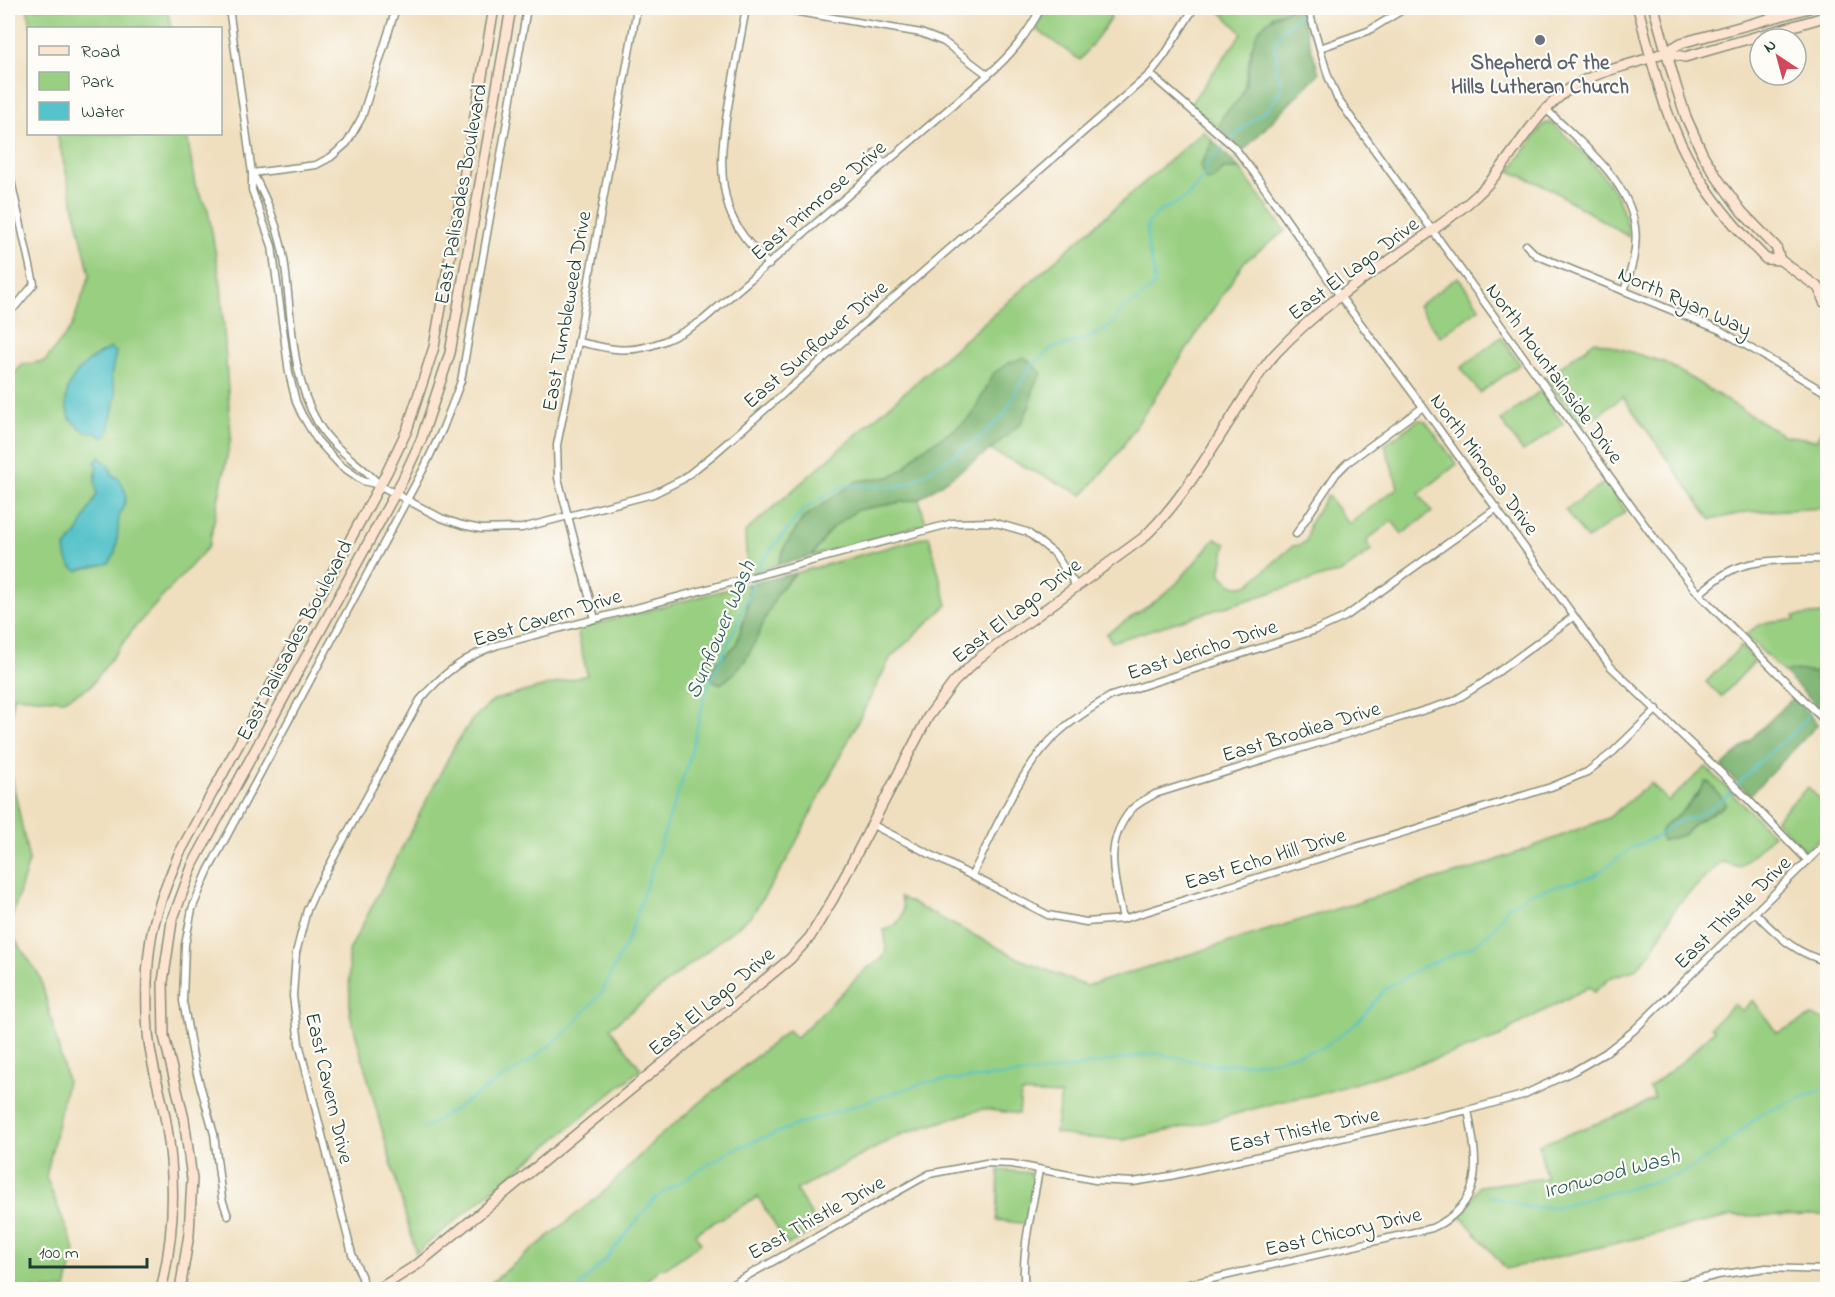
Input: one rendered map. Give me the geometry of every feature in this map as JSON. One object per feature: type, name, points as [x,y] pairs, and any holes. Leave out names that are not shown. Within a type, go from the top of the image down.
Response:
[{"type":"street","points":[[229,8],[252,173],[252,190],[272,246],[293,388],[302,416],[317,440],[330,455],[363,481],[380,485]]},
{"type":"street","points":[[252,173],[316,165],[331,157],[347,143],[362,117],[396,8]]},
{"type":"street","name":"East Palisades Boulevard","points":[[162,1287],[173,1226],[174,1180],[166,1120],[148,1034],[147,980],[150,945],[158,909],[179,854],[380,485],[407,430],[434,347],[494,8]]},
{"type":"street","name":"East Palisades Boulevard","points":[[179,1290],[189,1234],[192,1179],[184,1119],[164,1036],[163,982],[172,921],[194,864],[421,440],[450,353],[511,8]]},
{"type":"street","points":[[228,1216],[222,1199],[213,1134],[195,1067],[183,1001],[185,945],[192,909],[208,871],[408,500],[443,428],[461,381],[527,8]]},
{"type":"street","name":"East Tumbleweed Drive","points":[[595,619],[558,478],[557,445],[578,342],[637,8]]},
{"type":"street","points":[[746,8],[722,142],[722,176],[729,209],[736,224],[746,241],[769,265]]},
{"type":"street","points":[[775,8],[921,33],[944,42],[988,75]]},
{"type":"street","name":"East Primrose Drive","points":[[578,342],[617,350],[645,346],[676,337],[704,320],[1010,55],[1026,36],[1041,8]]},
{"type":"street","name":"East Sunflower Drive","points":[[380,485],[441,518],[481,529],[522,528],[653,494],[683,479],[1150,74],[1164,57],[1194,8]]},
{"type":"street","name":"North Mountainside Drive","points":[[1308,8],[1328,76],[1337,98],[1660,546],[1699,594],[1827,724]]},
{"type":"street","points":[[1320,48],[1368,31],[1406,8]]},
{"type":"street","points":[[1638,8],[1669,118],[1703,185],[1726,216],[1766,260],[1780,260],[1823,288],[1824,302],[1827,304]]},
{"type":"street","points":[[1654,8],[1686,117],[1711,168],[1742,212],[1776,247],[1780,260]]},
{"type":"street","name":"East El Lago Drive","points":[[377,1290],[418,1264],[790,959],[810,937],[822,918],[928,717],[954,682],[980,657],[1143,538],[1156,526],[1181,496],[1273,356],[1294,334],[1340,296],[1432,231],[1476,196],[1493,177],[1529,127],[1563,94],[1592,77],[1666,53],[1681,43],[1809,8]]},
{"type":"street","name":"East El Lago Drive","points":[[1666,53],[1685,57],[1827,16]]},
{"type":"street","name":"North Mimosa Drive","points":[[1150,74],[1235,148],[1610,666],[1808,861]]},
{"type":"street","points":[[1546,109],[1601,163],[1620,189],[1630,208],[1636,243],[1630,275],[1624,291]]},
{"type":"street","points":[[875,153],[884,164]]},
{"type":"street","points":[[8,167],[34,284],[15,307]]},
{"type":"street","points":[[252,173],[261,188],[280,241],[299,376],[310,408],[329,440],[380,485]]},
{"type":"street","name":"North Ryan Way","points":[[1526,245],[1536,255],[1720,330],[1827,394]]},
{"type":"street","points":[[278,288],[287,287]]},
{"type":"street","points":[[293,388],[302,385]]},
{"type":"street","points":[[1296,534],[1336,474],[1347,463],[1423,407]]},
{"type":"street","name":"East Jericho Drive","points":[[972,875],[1032,763],[1057,734],[1083,713],[1112,696],[1316,630],[1345,618],[1497,508]]},
{"type":"street","name":"East Cavern Drive","points":[[367,1290],[352,1254],[299,1043],[293,996],[296,953],[307,910],[317,888],[420,700],[449,669],[478,651],[953,523],[992,522],[1028,532],[1055,554],[1076,586]]},
{"type":"street","points":[[1699,594],[1719,577],[1737,567],[1770,561],[1827,559]]},
{"type":"street","name":"East Brodiea Drive","points":[[1124,919],[1113,866],[1113,849],[1118,830],[1132,808],[1155,794],[1454,701],[1573,617]]},
{"type":"street","name":"East Echo Hill Drive","points":[[873,825],[1048,915],[1086,922],[1124,919],[1551,787],[1587,772],[1613,752],[1656,710]]},
{"type":"street","name":"East Thistle Drive","points":[[722,1290],[929,1174],[986,1163],[1012,1164],[1095,1180],[1133,1182],[1170,1176],[1468,1110],[1523,1095],[1574,1071],[1605,1053],[1634,1031],[1827,841]]},
{"type":"street","points":[[1755,913],[1788,945],[1807,956],[1827,962]]},
{"type":"street","name":"East Chicory Drive","points":[[1164,1290],[1432,1228],[1445,1222],[1466,1199],[1474,1183],[1476,1156],[1468,1110]]},
{"type":"street","points":[[1025,1290],[1023,1278],[1026,1251],[1039,1170]]},
{"type":"street","points":[[1655,1290],[1718,1275],[1766,1268],[1827,1270]]},
{"type":"street","points":[[162,1287],[179,1290]]},
{"type":"green space","points":[[27,8],[167,8],[171,27],[32,27]]},
{"type":"green space","points":[[1045,8],[1108,8],[1111,19],[1080,60],[1036,29]]},
{"type":"green space","points":[[1217,8],[1294,8],[1273,15],[1251,48],[1244,89],[1237,104],[1223,116],[1219,128],[1190,104],[1242,33]]},
{"type":"green space","points":[[1299,8],[1319,73],[1243,151],[1219,128],[1221,121],[1242,94],[1254,40],[1259,30],[1277,15]]},
{"type":"green space","points":[[1544,124],[1555,125],[1603,175],[1620,203],[1629,237],[1549,188],[1510,171]]},
{"type":"green space","points":[[1203,131],[1213,141],[1200,165],[1212,180],[1224,169],[1240,169],[1285,231],[1244,262],[1119,452],[1083,495],[990,450],[1021,423],[1030,405],[1034,385],[1042,373],[994,373],[971,417],[919,451],[905,468],[890,477],[857,481],[785,546],[778,565],[747,573],[745,532]]},
{"type":"green space","points":[[57,135],[187,135],[195,185],[208,210],[221,285],[231,437],[209,546],[135,627],[90,687],[64,700],[13,696],[8,758],[8,381],[22,365],[45,361],[71,328],[90,275]]},
{"type":"green space","points":[[1213,141],[1240,169],[1224,169],[1212,180],[1206,181],[1200,166]]},
{"type":"green space","points":[[1458,277],[1480,308],[1440,337],[1418,306]]},
{"type":"green space","points":[[1501,337],[1520,364],[1480,393],[1461,368]]},
{"type":"green space","points":[[1595,341],[1666,363],[1783,435],[1816,440],[1827,419],[1827,508],[1746,512],[1711,520],[1623,397],[1581,427],[1546,378]]},
{"type":"green space","points":[[1024,357],[1042,373],[1034,385],[1030,405],[1021,423],[990,450],[919,499],[857,510],[831,529],[812,556],[778,565],[785,546],[803,518],[857,481],[890,477],[905,468],[919,451],[971,417],[994,373],[1007,364]]},
{"type":"green space","points":[[1540,391],[1563,424],[1523,452],[1501,420]]},
{"type":"green space","points":[[1418,420],[1426,422],[1457,464],[1419,494],[1432,512],[1402,534],[1392,521],[1368,539],[1367,544],[1372,550],[1340,573],[1112,642],[1106,634],[1156,601],[1176,584],[1215,539],[1226,544],[1220,573],[1229,583],[1240,586],[1249,584],[1293,546],[1306,541],[1309,525],[1327,495],[1349,524],[1398,487],[1385,445]]},
{"type":"green space","points":[[1605,482],[1626,511],[1587,539],[1565,510]]},
{"type":"green space","points":[[919,499],[926,524],[812,556],[831,529],[857,510]]},
{"type":"green space","points":[[929,536],[947,605],[891,657],[787,860],[752,915],[610,1028],[641,1069],[416,1253],[350,1014],[349,951],[454,747],[472,720],[494,700],[587,675],[577,629],[748,584],[747,609],[736,645],[710,668],[710,675],[715,682],[744,662],[778,592],[796,573]]},
{"type":"green space","points":[[796,573],[777,594],[748,655],[740,666],[720,684],[715,682],[710,675],[710,668],[736,645],[747,609],[748,584]]},
{"type":"green space","points":[[1825,614],[1828,618],[1827,666],[1814,673],[1796,670],[1784,673],[1746,635],[1763,623],[1795,620],[1794,616]]},
{"type":"green space","points":[[1741,646],[1755,661],[1721,697],[1706,682]]},
{"type":"green space","points":[[1827,666],[1827,716],[1784,673],[1796,670],[1814,673]]},
{"type":"green space","points":[[1793,698],[1818,724],[1750,795],[1722,767]]},
{"type":"green space","points":[[8,758],[29,861],[8,930]]},
{"type":"green space","points":[[1706,767],[1773,835],[1740,867],[1723,862],[1719,864],[1677,905],[1651,953],[1634,970],[1612,977],[1594,992],[1589,987],[1513,1027],[1502,1036],[1323,1093],[1124,1140],[1055,1133],[1061,1095],[1021,1093],[1019,1114],[982,1109],[902,1134],[796,1190],[819,1228],[787,1245],[758,1197],[695,1233],[701,1243],[666,1268],[660,1268],[638,1289],[482,1290],[605,1191],[655,1140],[788,1030],[796,1038],[867,968],[879,961],[886,949],[884,930],[894,926],[901,918],[903,909],[900,897],[1022,960],[1086,986],[1476,868],[1608,818],[1651,783],[1668,801]],"holes":[[[1705,782],[1724,806],[1695,823],[1683,835],[1664,826],[1687,806]]]},
{"type":"green space","points":[[1705,782],[1709,782],[1726,803],[1724,806],[1695,823],[1683,835],[1662,841],[1660,832],[1664,826],[1697,796]]},
{"type":"green space","points":[[1808,787],[1827,807],[1828,830],[1808,849],[1803,848],[1775,820]]},
{"type":"green space","points":[[8,930],[40,976],[67,1081],[46,1177],[75,1250],[66,1289],[8,1290]]},
{"type":"green space","points":[[1753,1000],[1777,1033],[1812,1016],[1827,1021],[1827,1215],[1732,1216],[1506,1269],[1460,1215],[1479,1186],[1546,1178],[1539,1145],[1627,1112],[1655,1098],[1649,1088],[1689,1056],[1714,1030],[1711,1027],[1734,1004],[1742,1011]]},
{"type":"green space","points":[[999,1170],[1030,1173],[1035,1180],[1027,1224],[997,1220]]},
{"type":"water","points":[[110,348],[116,352],[111,376],[116,394],[108,434],[103,438],[94,432],[86,432],[76,425],[69,416],[66,404],[70,384],[76,374],[91,359]]},
{"type":"water","points":[[99,457],[108,465],[114,477],[118,477],[121,481],[126,492],[126,501],[119,517],[115,554],[112,559],[107,564],[78,571],[68,562],[65,548],[77,533],[97,494],[95,463]]},
{"type":"waterway","name":"Sunflower Wash","points":[[757,573],[761,562],[804,509],[845,485],[889,487],[909,484],[974,442],[1004,415],[1030,368],[1052,348],[1084,340],[1109,328],[1121,311],[1154,285],[1147,225],[1157,213],[1187,197],[1204,176],[1208,162],[1249,123],[1271,106],[1281,88],[1274,45],[1281,31],[1307,8]]},
{"type":"waterway","name":"Sunflower Wash","points":[[423,1129],[531,1060],[565,1033],[601,994],[628,939],[689,760],[705,694],[735,629],[755,578]]},
{"type":"waterway","points":[[576,1290],[606,1259],[656,1197],[730,1151],[796,1125],[926,1082],[1048,1072],[1156,1053],[1214,1065],[1265,1062],[1322,1048],[1356,1024],[1385,989],[1422,967],[1474,946],[1494,928],[1508,907],[1530,893],[1594,876],[1633,847],[1656,837],[1677,822],[1699,815],[1723,800],[1758,763],[1797,729],[1828,694]]},
{"type":"waterway","name":"Ironwood Wash","points":[[1490,1196],[1528,1207],[1555,1207],[1679,1175],[1716,1152],[1761,1114],[1828,1087]]},
{"type":"place","name":"Shepherd of the Hills Lutheran Church","points":[[1540,40]]}]
